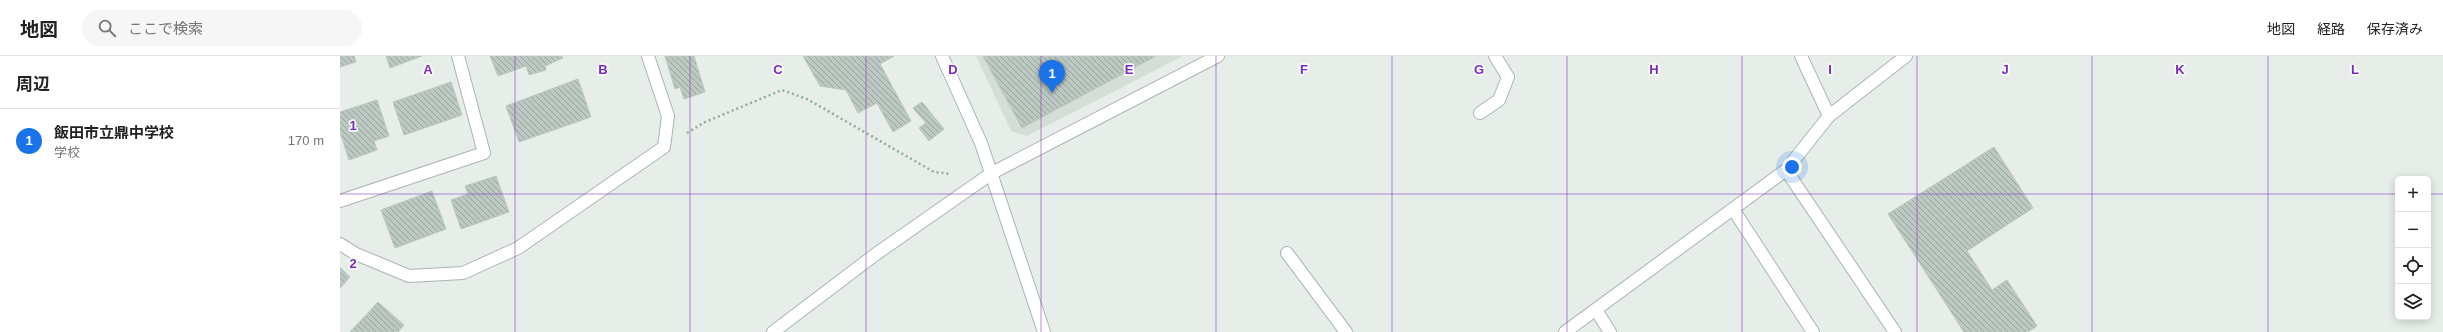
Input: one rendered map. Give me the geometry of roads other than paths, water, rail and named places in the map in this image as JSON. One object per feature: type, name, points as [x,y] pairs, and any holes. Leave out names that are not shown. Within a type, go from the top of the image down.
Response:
[{"type":"street","points":[[340,201],[484,153],[458,56]]},
{"type":"street","points":[[340,244],[356,254],[409,276],[463,273],[518,248],[664,147],[668,116],[648,56]]},
{"type":"street","points":[[942,56],[992,173],[1044,332]]},
{"type":"street","points":[[773,332],[876,254],[992,173],[1218,56]]},
{"type":"street","points":[[1480,113],[1498,100],[1508,77],[1495,56]]},
{"type":"street","points":[[1801,56],[1829,116]]},
{"type":"street","points":[[1565,332],[1786,170],[1829,116],[1906,56]]},
{"type":"street","points":[[1786,170],[1895,332]]},
{"type":"street","points":[[1733,209],[1813,332]]},
{"type":"street","points":[[1287,253],[1346,332]]},
{"type":"street","points":[[1596,310],[1610,332]]},
{"type":"place","name":"飯田市立鼎中学校","points":[[1052,93]]}]
